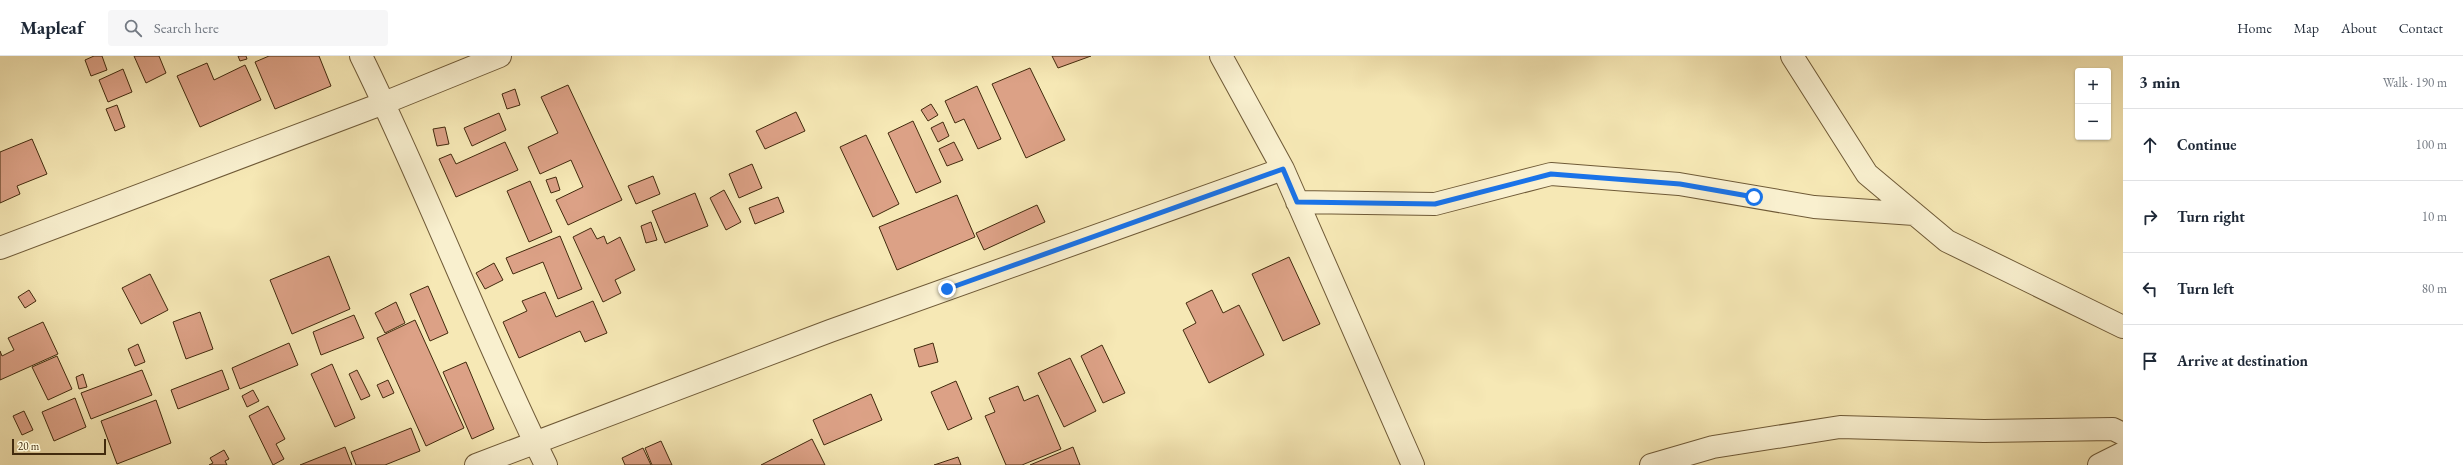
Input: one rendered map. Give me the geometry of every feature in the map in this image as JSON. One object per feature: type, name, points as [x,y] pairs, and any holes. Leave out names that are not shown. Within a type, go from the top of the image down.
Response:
[{"type":"street","points":[[361,56],[384,103],[466,292],[546,465]]},
{"type":"street","points":[[0,248],[384,103],[500,56]]},
{"type":"street","points":[[1221,56],[1283,169],[1413,465]]},
{"type":"street","points":[[1792,56],[1866,174],[1914,214],[1947,241],[2123,327]]},
{"type":"street","points":[[476,465],[830,331],[1283,169]]},
{"type":"street","points":[[1297,202],[1435,204],[1551,174],[1680,184],[1814,207],[1914,214]]},
{"type":"street","points":[[1651,465],[1714,446],[1840,426],[1984,430],[2113,428],[2123,434]]},
{"type":"street","points":[[2100,465],[2123,453]]},
{"type":"building","points":[[94,56],[102,56],[107,70],[91,76],[85,60]]},
{"type":"building","points":[[134,56],[159,56],[166,73],[146,83]]},
{"type":"building","points":[[238,56],[246,56],[247,59],[240,61]]},
{"type":"building","points":[[269,56],[319,56],[331,86],[275,109],[255,62]]},
{"type":"building","points":[[1052,56],[1091,56],[1058,68]]},
{"type":"building","points":[[207,63],[214,80],[245,65],[261,100],[200,127],[177,76]]},
{"type":"building","points":[[1030,68],[1065,140],[1026,158],[992,84]]},
{"type":"building","points":[[123,69],[132,92],[108,102],[99,80]]},
{"type":"building","points":[[568,85],[622,200],[568,225],[556,200],[583,187],[571,160],[540,174],[528,147],[558,133],[541,97]]},
{"type":"building","points":[[977,86],[1001,139],[978,149],[964,119],[955,123],[945,101]]},
{"type":"building","points":[[515,89],[520,105],[507,109],[502,94]]},
{"type":"building","points":[[931,104],[938,115],[928,121],[921,110]]},
{"type":"building","points":[[117,105],[125,127],[115,131],[106,109]]},
{"type":"building","points":[[796,112],[805,131],[765,149],[756,131]]},
{"type":"building","points":[[499,113],[506,130],[472,146],[464,128]]},
{"type":"building","points":[[913,121],[941,182],[916,193],[888,133]]},
{"type":"building","points":[[943,122],[949,136],[938,142],[931,128]]},
{"type":"building","points":[[445,127],[449,144],[437,146],[433,129]]},
{"type":"building","points":[[866,135],[899,204],[873,217],[840,147]]},
{"type":"building","points":[[32,139],[47,174],[17,186],[20,194],[0,203],[0,152]]},
{"type":"building","points":[[505,142],[518,170],[456,197],[439,159],[451,154],[456,164]]},
{"type":"building","points":[[954,142],[963,160],[947,166],[939,149]]},
{"type":"building","points":[[752,164],[762,188],[739,198],[729,174]]},
{"type":"building","points":[[653,176],[660,194],[636,204],[628,186]]},
{"type":"building","points":[[556,177],[560,190],[551,193],[546,180]]},
{"type":"building","points":[[530,181],[552,232],[529,242],[507,191]]},
{"type":"building","points":[[724,190],[741,222],[726,230],[710,198]]},
{"type":"building","points":[[695,193],[708,226],[665,243],[652,211]]},
{"type":"building","points":[[957,195],[975,237],[897,270],[879,227]]},
{"type":"building","points":[[778,197],[784,212],[755,224],[749,208]]},
{"type":"building","points":[[1037,205],[1045,222],[984,250],[976,233]]},
{"type":"building","points":[[651,222],[657,240],[646,243],[641,226]]},
{"type":"building","points":[[591,228],[597,239],[604,236],[607,244],[620,237],[635,270],[615,280],[621,293],[603,302],[573,237]]},
{"type":"building","points":[[560,236],[582,289],[558,299],[543,262],[513,274],[506,258]]},
{"type":"building","points":[[329,256],[350,309],[292,334],[270,280]]},
{"type":"building","points":[[1289,257],[1320,324],[1283,341],[1252,274]]},
{"type":"building","points":[[494,263],[503,280],[485,289],[476,273]]},
{"type":"building","points":[[150,274],[168,310],[141,324],[122,288]]},
{"type":"building","points":[[428,286],[448,333],[430,341],[410,294]]},
{"type":"building","points":[[29,290],[36,301],[25,308],[18,297]]},
{"type":"building","points":[[1212,290],[1223,313],[1239,305],[1264,355],[1209,383],[1183,330],[1196,323],[1186,303]]},
{"type":"building","points":[[545,292],[556,317],[593,301],[607,333],[585,342],[580,331],[519,358],[503,322],[527,311],[522,301]]},
{"type":"building","points":[[396,302],[405,323],[385,333],[375,313]]},
{"type":"building","points":[[200,312],[213,349],[186,359],[173,322]]},
{"type":"building","points":[[354,315],[364,338],[321,355],[313,332]]},
{"type":"building","points":[[415,320],[464,428],[426,446],[377,338]]},
{"type":"building","points":[[43,322],[58,354],[0,380],[0,351],[2,356],[14,350],[8,338]]},
{"type":"building","points":[[289,343],[298,365],[240,389],[232,368]]},
{"type":"building","points":[[933,343],[938,362],[919,367],[914,349]]},
{"type":"building","points":[[138,344],[145,362],[135,366],[128,349]]},
{"type":"building","points":[[1102,345],[1125,393],[1103,403],[1081,356]]},
{"type":"building","points":[[57,356],[72,389],[48,400],[32,367]]},
{"type":"building","points":[[1070,358],[1096,411],[1064,427],[1038,373]]},
{"type":"building","points":[[466,362],[494,429],[472,439],[443,372]]},
{"type":"building","points":[[332,364],[355,418],[335,427],[311,374]]},
{"type":"building","points":[[142,370],[152,395],[91,419],[81,393]]},
{"type":"building","points":[[222,370],[229,389],[178,409],[171,390]]},
{"type":"building","points":[[357,370],[370,396],[361,400],[349,374]]},
{"type":"building","points":[[83,374],[87,387],[79,389],[76,377]]},
{"type":"building","points":[[388,380],[394,393],[383,398],[377,385]]},
{"type":"building","points":[[956,381],[972,419],[948,430],[931,392]]},
{"type":"building","points":[[1018,386],[1024,401],[1038,395],[1061,449],[1022,465],[1006,465],[985,416],[995,412],[989,398]]},
{"type":"building","points":[[253,390],[259,401],[247,407],[242,396]]},
{"type":"building","points":[[871,394],[882,420],[824,445],[813,420]]},
{"type":"building","points":[[75,398],[86,427],[54,441],[42,412]]},
{"type":"building","points":[[156,400],[171,443],[117,464],[101,421]]},
{"type":"building","points":[[268,406],[285,439],[276,444],[284,459],[273,465],[249,416]]},
{"type":"building","points":[[24,411],[33,430],[22,435],[13,416]]},
{"type":"building","points":[[411,428],[420,451],[385,465],[356,465],[351,452]]},
{"type":"building","points":[[812,439],[825,465],[761,465]]},
{"type":"building","points":[[661,441],[672,465],[652,465],[645,448]]},
{"type":"building","points":[[345,447],[352,465],[300,465]]},
{"type":"building","points":[[1073,447],[1080,465],[1030,465]]},
{"type":"building","points":[[643,448],[651,465],[625,465],[622,458]]},
{"type":"building","points":[[224,450],[229,459],[225,461],[227,465],[209,465],[213,463],[210,458]]},
{"type":"building","points":[[958,457],[961,465],[934,465]]},
{"type":"route","points":[[947,289],[1283,169],[1297,202],[1435,204],[1551,174],[1680,184],[1754,197]]}]
